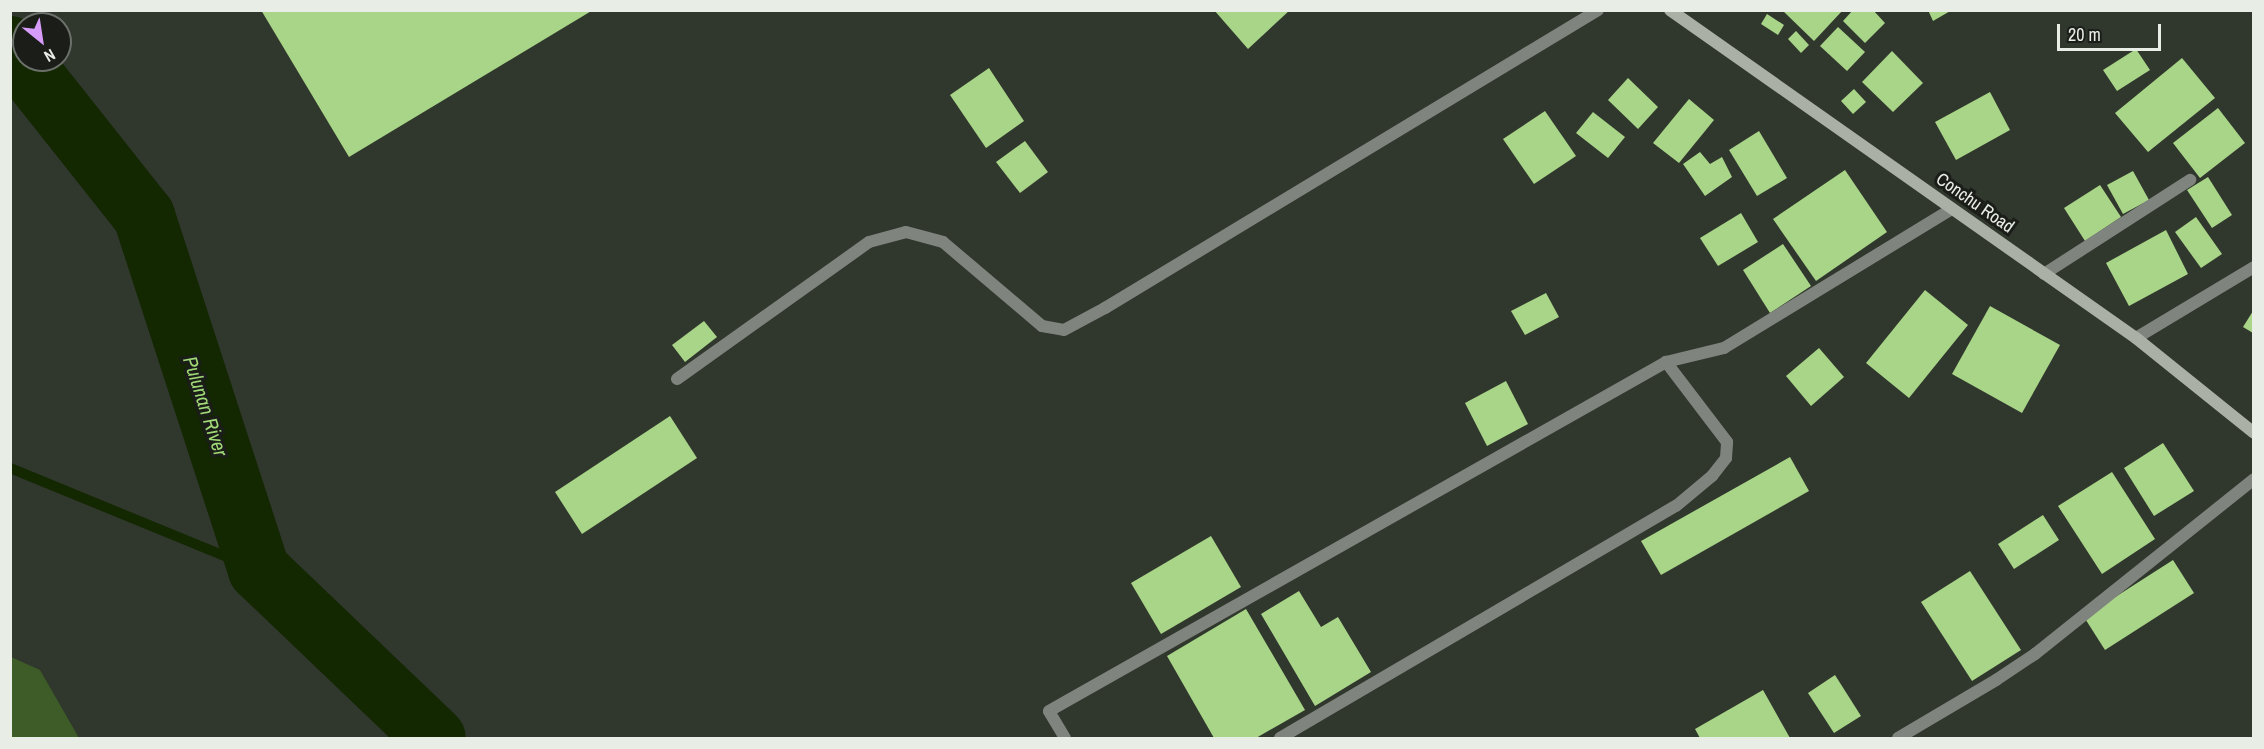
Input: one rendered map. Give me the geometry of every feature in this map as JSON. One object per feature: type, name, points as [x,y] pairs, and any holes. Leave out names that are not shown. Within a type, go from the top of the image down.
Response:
[{"type":"main road","name":"Conchu Road","points":[[1670,10],[2136,338],[2253,433]]},
{"type":"street","points":[[676,379],[869,242],[906,232],[944,242],[1042,326],[1064,330],[1115,302],[1598,10]]},
{"type":"street","points":[[2044,274],[2190,180]]},
{"type":"street","points":[[1065,738],[1048,711],[1666,362],[1724,348],[1952,209]]},
{"type":"street","points":[[2136,338],[2253,267]]},
{"type":"street","points":[[1280,738],[1676,506],[1712,476],[1726,458],[1727,442],[1666,362]]},
{"type":"street","points":[[1898,738],[2035,654],[2253,479]]},
{"type":"green space","points":[[11,657],[40,670],[79,738],[11,738]]},
{"type":"building","points":[[261,10],[593,10],[349,157]]},
{"type":"building","points":[[1214,10],[1290,10],[1248,49]]},
{"type":"building","points":[[1782,10],[1843,10],[1814,41]]},
{"type":"building","points":[[1853,10],[1873,10],[1885,23],[1865,43],[1843,21]]},
{"type":"building","points":[[1928,10],[1952,10],[1933,21]]},
{"type":"building","points":[[1767,14],[1784,25],[1778,35],[1761,24]]},
{"type":"building","points":[[1838,27],[1865,52],[1847,71],[1820,46]]},
{"type":"building","points":[[1796,31],[1809,45],[1801,53],[1788,39]]},
{"type":"building","points":[[2136,49],[2150,70],[2117,91],[2103,70]]},
{"type":"building","points":[[1892,51],[1923,83],[1893,112],[1862,82]]},
{"type":"building","points":[[2182,58],[2215,98],[2148,152],[2115,113]]},
{"type":"building","points":[[989,68],[1024,121],[986,148],[950,95]]},
{"type":"building","points":[[1628,78],[1658,107],[1638,129],[1608,100]]},
{"type":"building","points":[[1854,89],[1866,102],[1853,114],[1841,101]]},
{"type":"building","points":[[1990,92],[2010,130],[1956,160],[1935,122]]},
{"type":"building","points":[[1689,99],[1714,120],[1679,163],[1653,143]]},
{"type":"building","points":[[2218,108],[2245,143],[2200,178],[2173,143]]},
{"type":"building","points":[[1545,111],[1576,156],[1534,184],[1503,139]]},
{"type":"building","points":[[1593,112],[1625,137],[1608,158],[1576,133]]},
{"type":"building","points":[[1759,131],[1787,178],[1757,196],[1729,150]]},
{"type":"building","points":[[1025,141],[1048,172],[1020,193],[996,162]]},
{"type":"building","points":[[1700,152],[1710,164],[1722,157],[1732,177],[1705,196],[1683,164]]},
{"type":"building","points":[[1845,170],[1887,232],[1816,281],[1773,219]]},
{"type":"building","points":[[2133,171],[2149,200],[2123,214],[2107,185]]},
{"type":"building","points":[[2208,177],[2232,215],[2212,228],[2187,190]]},
{"type":"building","points":[[2100,185],[2121,217],[2085,241],[2064,208]]},
{"type":"building","points":[[1741,213],[1758,242],[1718,266],[1700,238]]},
{"type":"building","points":[[2196,217],[2222,254],[2201,268],[2175,232]]},
{"type":"building","points":[[2166,230],[2188,274],[2129,306],[2106,263]]},
{"type":"building","points":[[1783,244],[1811,286],[1770,313],[1743,270]]},
{"type":"building","points":[[1925,290],[1968,325],[1909,398],[1866,363]]},
{"type":"building","points":[[1546,293],[1559,317],[1525,335],[1511,311]]},
{"type":"building","points":[[1990,306],[2060,345],[2022,413],[1952,374]]},
{"type":"building","points":[[2253,311],[2253,333],[2243,327]]},
{"type":"building","points":[[704,321],[717,337],[685,362],[672,345]]},
{"type":"building","points":[[1819,348],[1844,377],[1811,406],[1786,376]]},
{"type":"building","points":[[1506,381],[1528,424],[1487,446],[1465,403]]},
{"type":"building","points":[[670,416],[697,458],[582,534],[555,492]]},
{"type":"building","points":[[2163,443],[2194,491],[2154,516],[2124,468]]},
{"type":"building","points":[[1790,457],[1809,491],[1661,575],[1641,541]]},
{"type":"building","points":[[2112,472],[2155,539],[2102,574],[2058,506]]},
{"type":"building","points":[[2043,515],[2059,540],[2014,569],[1998,544]]},
{"type":"building","points":[[1211,536],[1241,587],[1161,634],[1131,583]]},
{"type":"building","points":[[2173,560],[2194,593],[2105,650],[2084,617]]},
{"type":"building","points":[[1970,571],[2021,650],[1972,681],[1921,602]]},
{"type":"building","points":[[1299,591],[1321,627],[1338,617],[1371,672],[1315,706],[1261,614]]},
{"type":"building","points":[[1246,609],[1305,710],[1256,738],[1214,738],[1167,656]]},
{"type":"building","points":[[1835,675],[1861,716],[1834,733],[1808,693]]},
{"type":"building","points":[[1763,690],[1790,738],[1700,738],[1695,729]]},
{"type":"waterway","name":"Pulunan River","points":[[10,47],[144,216],[259,570],[435,738]]},
{"type":"waterway","points":[[10,468],[259,570]]}]
